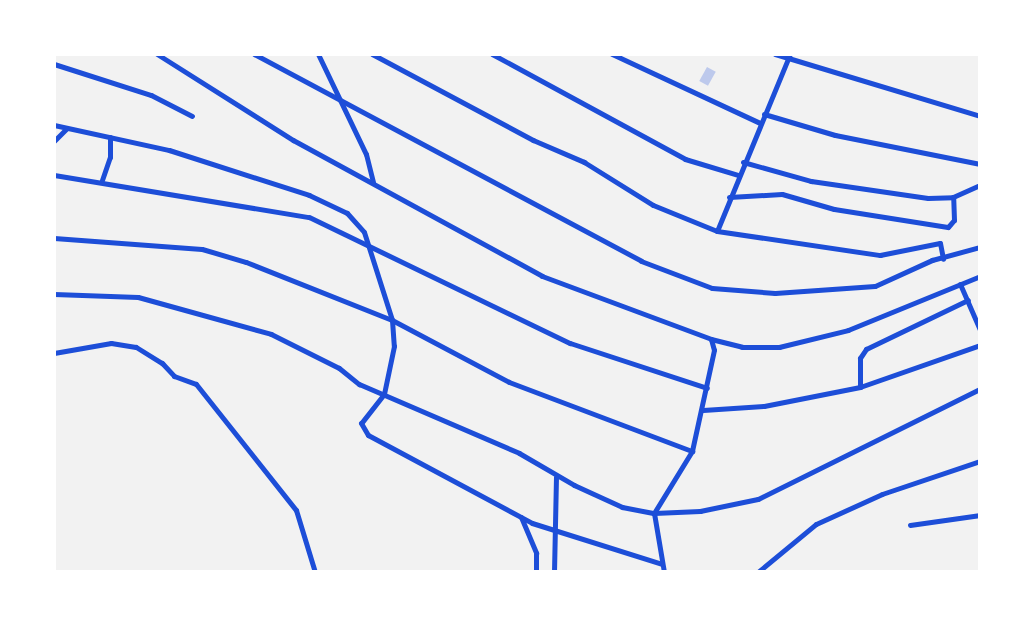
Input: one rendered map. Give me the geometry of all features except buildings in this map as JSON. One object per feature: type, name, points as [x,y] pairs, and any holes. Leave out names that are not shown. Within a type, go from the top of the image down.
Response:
[{"type":"street","points":[[157,54],[293,140],[542,276],[710,339],[742,347],[779,347],[848,330],[980,276]]},
{"type":"street","points":[[254,54],[335,95],[421,146],[640,261],[712,288],[775,293],[875,286],[932,260],[980,247]]},
{"type":"street","points":[[318,54],[335,95],[366,154],[373,182]]},
{"type":"street","points":[[372,54],[533,140],[584,162],[653,205],[717,230],[880,255],[940,243],[943,259]]},
{"type":"street","points":[[492,54],[685,159],[738,175]]},
{"type":"street","points":[[612,54],[760,122]]},
{"type":"street","points":[[775,54],[980,116]]},
{"type":"street","points":[[717,230],[788,57]]},
{"type":"street","points":[[54,64],[151,95],[192,116]]},
{"type":"street","points":[[764,114],[835,135],[980,164]]},
{"type":"street","points":[[54,125],[169,150],[323,200],[355,219],[369,243],[392,320],[394,346],[384,394],[362,419],[368,435],[521,517],[662,564]]},
{"type":"street","points":[[54,141],[66,129]]},
{"type":"street","points":[[102,180],[110,157],[110,137]]},
{"type":"street","points":[[743,162],[811,180],[928,198],[954,197],[980,185]]},
{"type":"street","points":[[54,175],[102,180],[305,216],[369,243],[570,343],[707,388]]},
{"type":"street","points":[[729,197],[782,194],[834,209],[948,227],[954,220],[954,197]]},
{"type":"street","points":[[54,238],[207,250],[303,282],[392,320],[509,382],[692,451]]},
{"type":"street","points":[[961,284],[980,330]]},
{"type":"street","points":[[54,294],[138,297],[271,334],[384,394],[519,453],[556,477],[622,507],[653,513],[700,511],[769,495],[980,389]]},
{"type":"street","points":[[860,387],[860,358],[866,349],[968,300]]},
{"type":"street","points":[[664,572],[653,513],[692,451],[707,388],[713,350],[710,339]]},
{"type":"street","points":[[54,353],[111,343],[136,347],[163,363],[174,376],[194,382],[296,510],[315,572]]},
{"type":"street","points":[[703,410],[764,406],[860,387],[980,345]]},
{"type":"street","points":[[758,572],[816,524],[882,494],[980,461]]},
{"type":"street","points":[[554,572],[551,545],[557,530],[556,477]]},
{"type":"street","points":[[910,525],[980,515]]},
{"type":"street","points":[[521,517],[536,553],[536,572]]}]
